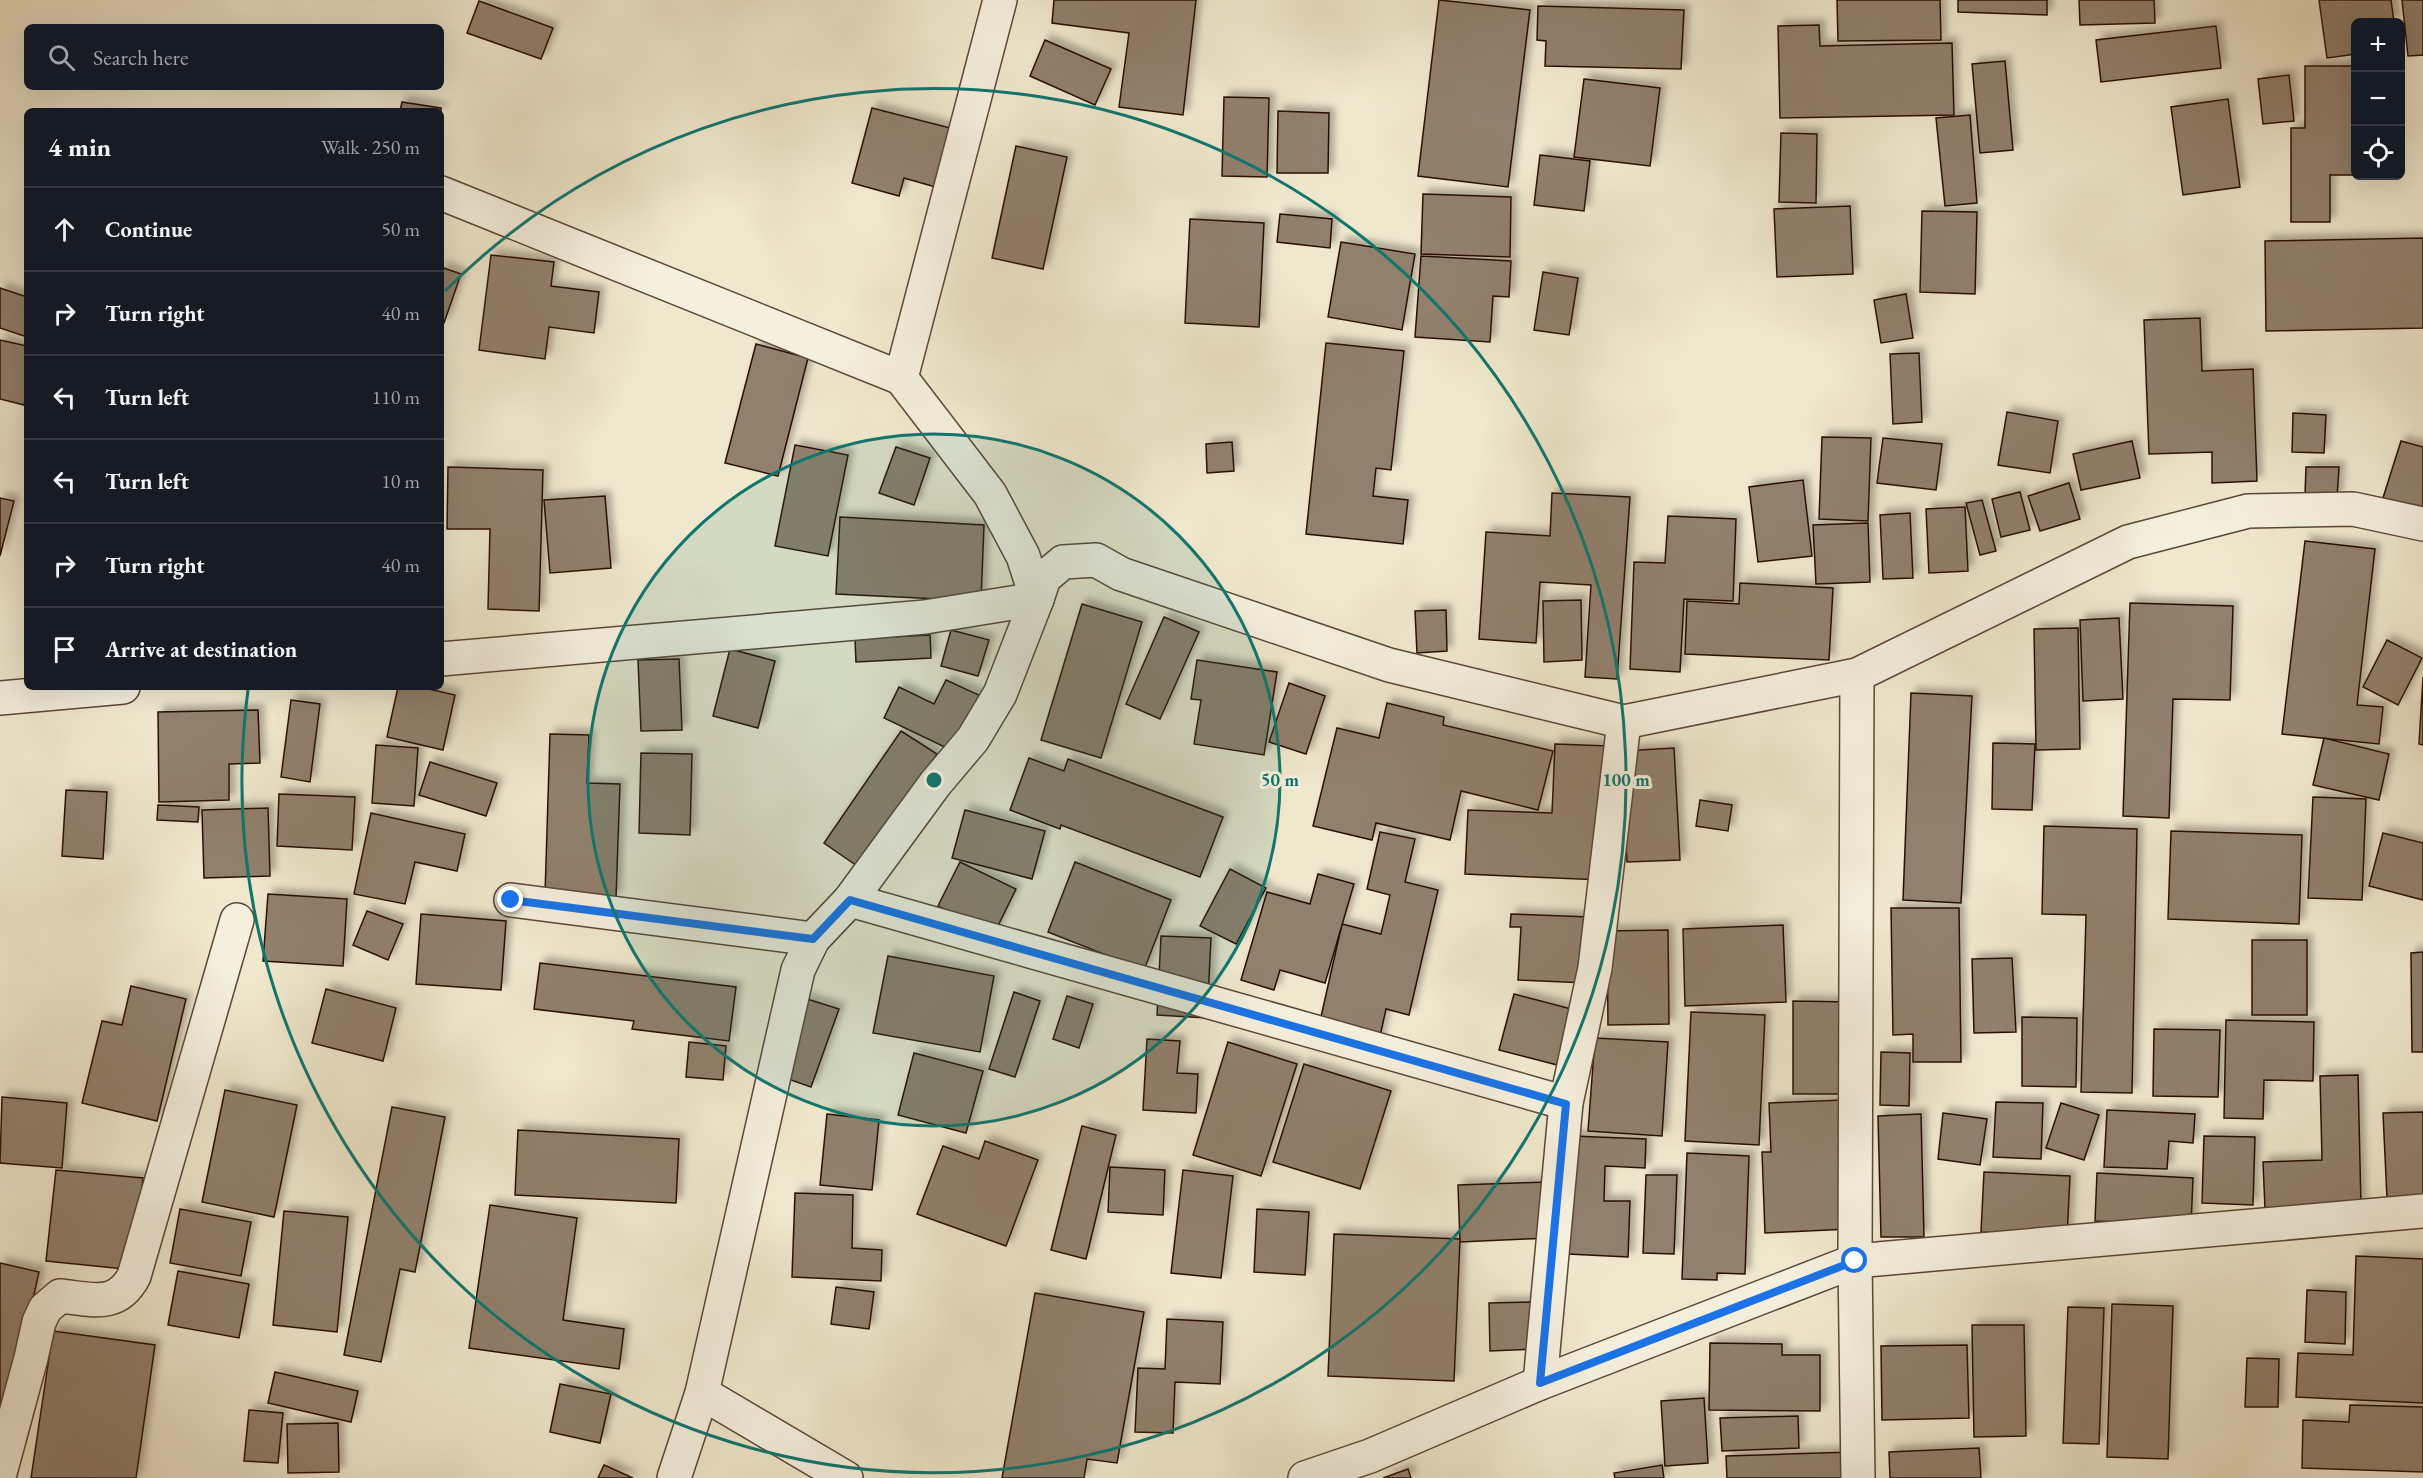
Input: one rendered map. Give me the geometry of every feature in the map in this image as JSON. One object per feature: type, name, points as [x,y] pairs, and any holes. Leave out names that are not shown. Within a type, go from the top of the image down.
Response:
[{"type":"street","points":[[901,378],[1000,0]]},
{"type":"street","points":[[444,194],[901,378],[990,494],[1023,556],[1037,599]]},
{"type":"street","points":[[674,1478],[702,1393],[798,970],[813,939],[850,900],[935,784],[973,739],[1000,694],[1044,578],[1063,562],[1096,560],[1130,577],[1389,665],[1624,722],[1857,675],[2128,542],[2248,511],[2353,509],[2423,524]]},
{"type":"street","points":[[444,659],[925,617],[1037,599]]},
{"type":"street","points":[[1857,675],[1855,1261],[1858,1478]]},
{"type":"street","points":[[0,698],[89,690]]},
{"type":"street","points":[[1540,1383],[1566,1104],[1595,968],[1624,722]]},
{"type":"street","points":[[511,900],[813,939]]},
{"type":"street","points":[[850,900],[1566,1104]]},
{"type":"street","points":[[0,1473],[39,1322],[45,1309],[60,1296],[100,1300],[117,1296],[128,1287],[134,1276],[237,920]]},
{"type":"street","points":[[1305,1478],[1370,1456],[1540,1383],[1855,1261],[2423,1211]]},
{"type":"street","points":[[702,1393],[846,1478]]},
{"type":"building","points":[[1054,0],[1196,0],[1183,115],[1119,107],[1129,33],[1052,23]]},
{"type":"building","points":[[1439,0],[1530,10],[1508,187],[1418,176]]},
{"type":"building","points":[[1837,0],[1940,0],[1941,40],[1838,41]]},
{"type":"building","points":[[1958,0],[2047,0],[2047,15],[1958,12]]},
{"type":"building","points":[[2079,0],[2154,0],[2155,23],[2080,25]]},
{"type":"building","points":[[2319,0],[2391,0],[2393,18],[2351,18],[2351,55],[2327,58]]},
{"type":"building","points":[[2402,0],[2423,0],[2423,55],[2408,56]]},
{"type":"building","points":[[479,1],[553,28],[541,59],[467,33]]},
{"type":"building","points":[[1538,6],[1684,10],[1681,69],[1545,66],[1546,41],[1537,40]]},
{"type":"building","points":[[1819,25],[1820,46],[1952,43],[1954,115],[1780,118],[1778,26]]},
{"type":"building","points":[[2216,26],[2221,68],[2101,82],[2096,40]]},
{"type":"building","points":[[1045,40],[1111,69],[1095,105],[1030,76]]},
{"type":"building","points":[[2005,61],[2013,150],[1980,153],[1972,64]]},
{"type":"building","points":[[2305,66],[2351,66],[2351,175],[2330,175],[2330,222],[2291,222],[2291,128],[2305,128]]},
{"type":"building","points":[[2289,75],[2294,121],[2263,124],[2258,79]]},
{"type":"building","points":[[1584,79],[1660,88],[1650,166],[1574,157]]},
{"type":"building","points":[[1224,97],[1269,98],[1267,177],[1222,176]]},
{"type":"building","points":[[2228,99],[2240,187],[2183,195],[2171,107]]},
{"type":"building","points":[[402,102],[441,108],[401,108]]},
{"type":"building","points":[[872,108],[962,131],[946,190],[904,178],[899,196],[852,183]]},
{"type":"building","points":[[1278,111],[1329,113],[1328,173],[1277,173]]},
{"type":"building","points":[[1970,115],[1977,203],[1945,206],[1936,118]]},
{"type":"building","points":[[1781,133],[1817,134],[1816,203],[1779,202]]},
{"type":"building","points":[[1016,146],[1067,157],[1043,269],[992,258]]},
{"type":"building","points":[[1540,155],[1590,161],[1584,211],[1534,205]]},
{"type":"building","points":[[1423,194],[1511,197],[1510,257],[1421,254]]},
{"type":"building","points":[[1850,206],[1853,274],[1777,277],[1774,209]]},
{"type":"building","points":[[1922,211],[1977,212],[1975,294],[1920,292]]},
{"type":"building","points":[[1280,214],[1332,219],[1330,248],[1277,242]]},
{"type":"building","points":[[1190,219],[1264,223],[1259,327],[1185,323]]},
{"type":"building","points":[[2423,238],[2423,328],[2266,331],[2265,241]]},
{"type":"building","points":[[1341,242],[1415,254],[1402,330],[1328,317]]},
{"type":"building","points":[[491,255],[554,262],[551,286],[599,292],[594,333],[549,327],[545,359],[479,350]]},
{"type":"building","points":[[1421,256],[1511,261],[1509,297],[1493,296],[1490,342],[1415,337]]},
{"type":"building","points":[[444,268],[461,274],[444,323]]},
{"type":"building","points":[[1543,272],[1578,278],[1569,335],[1534,330]]},
{"type":"building","points":[[0,288],[24,296],[24,336],[0,328]]},
{"type":"building","points":[[1906,294],[1913,338],[1881,343],[1874,300]]},
{"type":"building","points":[[2200,318],[2202,371],[2253,369],[2257,481],[2212,483],[2212,452],[2149,454],[2144,320]]},
{"type":"building","points":[[0,340],[24,345],[24,405],[0,399]]},
{"type":"building","points":[[1326,343],[1404,351],[1391,470],[1376,468],[1373,496],[1408,500],[1403,544],[1306,534]]},
{"type":"building","points":[[756,344],[808,358],[778,476],[725,463]]},
{"type":"building","points":[[1919,353],[1922,422],[1893,424],[1890,354]]},
{"type":"building","points":[[2007,412],[2058,421],[2050,473],[1998,465]]},
{"type":"building","points":[[2293,413],[2326,415],[2324,453],[2292,452]]},
{"type":"building","points":[[1822,437],[1871,438],[1868,521],[1819,519]]},
{"type":"building","points":[[1883,438],[1942,444],[1936,490],[1877,483]]},
{"type":"building","points":[[2132,441],[2140,478],[2081,490],[2073,454]]},
{"type":"building","points":[[2401,441],[2423,447],[2423,513],[2382,501]]},
{"type":"building","points":[[1232,442],[1234,471],[1207,473],[1206,444]]},
{"type":"building","points":[[795,445],[848,455],[828,556],[775,546]]},
{"type":"building","points":[[896,447],[930,458],[914,505],[879,493]]},
{"type":"building","points":[[448,467],[543,470],[539,611],[488,609],[490,529],[447,529]]},
{"type":"building","points":[[2306,467],[2339,467],[2337,498],[2305,496]]},
{"type":"building","points":[[1803,480],[1812,556],[1758,562],[1749,487]]},
{"type":"building","points":[[2069,483],[2080,519],[2040,531],[2028,496]]},
{"type":"building","points":[[2020,492],[2030,530],[2001,537],[1992,499]]},
{"type":"building","points":[[1552,493],[1630,497],[1617,679],[1585,677],[1591,585],[1540,582],[1536,643],[1479,639],[1486,532],[1550,536]]},
{"type":"building","points":[[605,496],[611,568],[550,573],[544,500]]},
{"type":"building","points":[[0,498],[14,501],[0,556]]},
{"type":"building","points":[[1982,500],[1996,551],[1980,555],[1966,503]]},
{"type":"building","points":[[1965,507],[1968,571],[1929,573],[1926,509]]},
{"type":"building","points":[[1910,513],[1913,578],[1883,579],[1880,515]]},
{"type":"building","points":[[1668,516],[1736,519],[1733,601],[1684,599],[1680,672],[1630,669],[1634,562],[1665,563]]},
{"type":"building","points":[[840,517],[984,525],[981,601],[836,594]]},
{"type":"building","points":[[1868,523],[1870,582],[1816,584],[1813,525]]},
{"type":"building","points":[[2305,541],[2375,549],[2357,705],[2383,707],[2379,744],[2282,734]]},
{"type":"building","points":[[1740,583],[1833,588],[1829,660],[1685,654],[1687,601],[1739,604]]},
{"type":"building","points":[[1581,600],[1582,660],[1544,662],[1543,601]]},
{"type":"building","points":[[2130,603],[2233,606],[2230,700],[2173,699],[2169,818],[2123,816]]},
{"type":"building","points":[[1082,604],[1142,622],[1101,758],[1041,740]]},
{"type":"building","points":[[1446,610],[1447,651],[1417,653],[1415,611]]},
{"type":"building","points":[[1164,617],[1199,632],[1160,719],[1126,704]]},
{"type":"building","points":[[2119,618],[2123,699],[2083,701],[2080,620]]},
{"type":"building","points":[[2078,628],[2080,749],[2036,750],[2034,629]]},
{"type":"building","points":[[951,630],[989,640],[978,676],[941,666]]},
{"type":"building","points":[[930,635],[931,658],[856,662],[855,639]]},
{"type":"building","points":[[2387,640],[2422,658],[2398,705],[2363,687]]},
{"type":"building","points":[[730,649],[775,661],[758,728],[713,716]]},
{"type":"building","points":[[679,659],[682,730],[641,731],[638,660]]},
{"type":"building","points":[[1197,660],[1277,672],[1264,755],[1194,744],[1201,700],[1191,699]]},
{"type":"building","points":[[2423,677],[2423,745],[2419,744]]},
{"type":"building","points":[[946,680],[981,696],[955,752],[884,718],[899,687],[934,704]]},
{"type":"building","points":[[1289,683],[1325,696],[1306,754],[1269,742]]},
{"type":"building","points":[[397,690],[433,690],[455,695],[443,750],[387,737]]},
{"type":"building","points":[[1911,693],[1972,696],[1961,903],[1903,900]]},
{"type":"building","points":[[291,700],[320,704],[310,782],[281,777]]},
{"type":"building","points":[[1387,703],[1444,717],[1443,725],[1553,751],[1538,810],[1461,791],[1450,840],[1376,823],[1372,840],[1313,826],[1337,728],[1379,738]]},
{"type":"building","points":[[258,710],[260,763],[229,764],[229,800],[159,802],[158,712]]},
{"type":"building","points":[[901,731],[937,754],[860,868],[824,843]]},
{"type":"building","points":[[550,734],[589,735],[587,783],[620,784],[616,898],[545,895]]},
{"type":"building","points":[[2324,738],[2389,754],[2379,800],[2313,785]]},
{"type":"building","points":[[1993,743],[2035,744],[2032,810],[1992,809]]},
{"type":"building","points":[[1555,744],[1608,746],[1602,880],[1465,874],[1468,810],[1552,813]]},
{"type":"building","points":[[376,745],[418,748],[414,806],[372,803]]},
{"type":"building","points":[[1674,748],[1680,860],[1627,862],[1622,751]]},
{"type":"building","points":[[641,753],[692,754],[690,835],[639,833]]},
{"type":"building","points":[[1029,758],[1064,771],[1068,759],[1223,817],[1200,877],[1061,825],[1060,829],[1010,810]]},
{"type":"building","points":[[430,762],[497,783],[486,816],[419,795]]},
{"type":"building","points":[[66,790],[107,792],[103,859],[62,856]]},
{"type":"building","points":[[279,794],[355,797],[352,850],[277,846]]},
{"type":"building","points":[[2313,797],[2366,799],[2362,900],[2308,898]]},
{"type":"building","points":[[1700,800],[1732,805],[1728,831],[1696,826]]},
{"type":"building","points":[[158,805],[199,807],[198,822],[157,820]]},
{"type":"building","points":[[268,808],[270,876],[204,878],[202,810]]},
{"type":"building","points":[[965,810],[1045,831],[1032,879],[952,858]]},
{"type":"building","points":[[371,813],[465,834],[457,871],[415,862],[405,904],[354,894]]},
{"type":"building","points":[[2044,826],[2137,829],[2132,1093],[2081,1092],[2086,915],[2042,914]]},
{"type":"building","points":[[2171,831],[2302,835],[2299,924],[2168,919]]},
{"type":"building","points":[[1380,832],[1415,839],[1405,882],[1438,890],[1409,1015],[1386,1009],[1378,1045],[1318,1030],[1342,924],[1381,934],[1390,895],[1367,889]]},
{"type":"building","points":[[2383,833],[2423,843],[2423,900],[2369,886]]},
{"type":"building","points":[[960,862],[1016,889],[994,934],[938,906]]},
{"type":"building","points":[[1075,862],[1171,900],[1144,970],[1048,932]]},
{"type":"building","points":[[1230,869],[1266,888],[1236,944],[1200,926]]},
{"type":"building","points":[[1318,874],[1354,884],[1325,983],[1280,970],[1274,990],[1241,980],[1267,892],[1310,904]]},
{"type":"building","points":[[268,894],[347,899],[343,966],[263,961]]},
{"type":"building","points":[[1891,908],[1959,908],[1961,1062],[1913,1062],[1913,1034],[1893,1035]]},
{"type":"building","points":[[367,911],[403,924],[388,960],[353,945]]},
{"type":"building","points":[[421,914],[506,921],[501,990],[416,984]]},
{"type":"building","points":[[1511,914],[1590,917],[1588,983],[1518,980],[1521,927],[1510,927]]},
{"type":"building","points":[[1783,925],[1786,1002],[1685,1006],[1683,929]]},
{"type":"building","points":[[1668,930],[1669,1024],[1608,1025],[1607,931]]},
{"type":"building","points":[[1161,936],[1211,938],[1207,1018],[1157,1015]]},
{"type":"building","points":[[2252,940],[2307,940],[2307,1015],[2252,1015]]},
{"type":"building","points":[[2423,952],[2423,1052],[2412,1052],[2411,953]]},
{"type":"building","points":[[888,956],[994,976],[980,1052],[873,1033]]},
{"type":"building","points":[[2012,958],[2016,1032],[1974,1033],[1972,959]]},
{"type":"building","points":[[540,963],[736,987],[729,1041],[632,1029],[634,1021],[534,1009]]},
{"type":"building","points":[[131,986],[186,999],[157,1121],[82,1103],[102,1021],[122,1025]]},
{"type":"building","points":[[326,989],[396,1008],[383,1061],[312,1043]]},
{"type":"building","points":[[1014,992],[1040,1001],[1015,1077],[989,1069]]},
{"type":"building","points":[[1514,994],[1579,1011],[1565,1067],[1499,1050]]},
{"type":"building","points":[[1067,996],[1093,1004],[1079,1048],[1053,1039]]},
{"type":"building","points":[[804,998],[839,1009],[811,1087],[777,1075]]},
{"type":"building","points":[[1793,1001],[1849,1002],[1848,1094],[1793,1094]]},
{"type":"building","points":[[1691,1012],[1765,1015],[1759,1145],[1685,1141]]},
{"type":"building","points":[[2022,1017],[2077,1018],[2076,1087],[2022,1086]]},
{"type":"building","points":[[2226,1020],[2314,1022],[2313,1081],[2264,1080],[2263,1119],[2224,1118]]},
{"type":"building","points":[[2154,1029],[2220,1030],[2218,1097],[2153,1096]]},
{"type":"building","points":[[1595,1038],[1668,1042],[1662,1136],[1588,1131]]},
{"type":"building","points":[[1147,1039],[1180,1041],[1177,1073],[1198,1074],[1196,1113],[1143,1110]]},
{"type":"building","points":[[689,1042],[726,1046],[723,1080],[686,1077]]},
{"type":"building","points":[[1228,1042],[1297,1064],[1261,1176],[1193,1155]]},
{"type":"building","points":[[1881,1052],[1910,1053],[1909,1106],[1880,1105]]},
{"type":"building","points":[[914,1053],[983,1071],[966,1133],[898,1115]]},
{"type":"building","points":[[1304,1064],[1391,1091],[1360,1189],[1273,1162]]},
{"type":"building","points":[[2358,1075],[2361,1207],[2265,1209],[2263,1162],[2322,1160],[2320,1076]]},
{"type":"building","points":[[225,1090],[297,1105],[274,1217],[202,1202]]},
{"type":"building","points":[[2,1097],[67,1103],[62,1168],[0,1163]]},
{"type":"building","points":[[1843,1100],[1849,1229],[1765,1233],[1762,1152],[1771,1152],[1769,1103]]},
{"type":"building","points":[[1996,1102],[2043,1103],[2041,1159],[1993,1157]]},
{"type":"building","points":[[2061,1103],[2099,1115],[2084,1160],[2046,1148]]},
{"type":"building","points":[[392,1107],[445,1117],[415,1272],[400,1269],[381,1362],[344,1355]]},
{"type":"building","points":[[2107,1110],[2195,1114],[2193,1143],[2169,1141],[2167,1169],[2104,1167]]},
{"type":"building","points":[[2423,1112],[2423,1197],[2387,1198],[2383,1113]]},
{"type":"building","points":[[1943,1113],[1987,1119],[1980,1165],[1938,1159]]},
{"type":"building","points":[[827,1114],[879,1120],[872,1190],[820,1185]]},
{"type":"building","points":[[1921,1114],[1924,1237],[1881,1237],[1878,1116]]},
{"type":"building","points":[[1082,1126],[1116,1135],[1086,1259],[1051,1250]]},
{"type":"building","points":[[518,1130],[679,1139],[676,1203],[515,1195]]},
{"type":"building","points":[[1572,1136],[1646,1139],[1645,1168],[1605,1166],[1604,1201],[1630,1201],[1628,1257],[1568,1254]]},
{"type":"building","points":[[2204,1136],[2255,1137],[2253,1205],[2202,1203]]},
{"type":"building","points":[[985,1141],[1038,1160],[1006,1246],[917,1214],[943,1146],[979,1159]]},
{"type":"building","points":[[1687,1153],[1749,1156],[1745,1274],[1717,1273],[1717,1280],[1682,1279]]},
{"type":"building","points":[[1110,1167],[1165,1170],[1163,1215],[1108,1212]]},
{"type":"building","points":[[56,1170],[143,1178],[134,1270],[46,1261]]},
{"type":"building","points":[[1183,1170],[1233,1176],[1221,1278],[1171,1273]]},
{"type":"building","points":[[1984,1172],[2070,1176],[2067,1237],[1981,1232]]},
{"type":"building","points":[[2097,1173],[2193,1178],[2191,1225],[2095,1221]]},
{"type":"building","points":[[1646,1175],[1677,1175],[1674,1254],[1643,1253]]},
{"type":"building","points":[[1548,1182],[1550,1238],[1460,1242],[1458,1185]]},
{"type":"building","points":[[795,1193],[853,1195],[852,1248],[882,1250],[881,1281],[792,1277]]},
{"type":"building","points":[[490,1205],[577,1218],[563,1320],[624,1329],[619,1369],[469,1348]]},
{"type":"building","points":[[180,1209],[251,1222],[241,1276],[170,1263]]},
{"type":"building","points":[[1257,1209],[1309,1212],[1305,1275],[1254,1272]]},
{"type":"building","points":[[284,1211],[348,1217],[337,1332],[273,1325]]},
{"type":"building","points":[[1334,1234],[1460,1239],[1454,1381],[1328,1376]]},
{"type":"building","points":[[2356,1256],[2423,1259],[2423,1403],[2296,1397],[2298,1353],[2353,1355]]},
{"type":"building","points":[[0,1263],[39,1272],[1,1443],[0,1442]]},
{"type":"building","points":[[178,1271],[249,1284],[239,1338],[168,1325]]},
{"type":"building","points":[[836,1287],[874,1292],[869,1329],[831,1324]]},
{"type":"building","points":[[2307,1290],[2346,1292],[2345,1344],[2305,1342]]},
{"type":"building","points":[[1035,1293],[1144,1312],[1117,1463],[1087,1459],[1084,1478],[1002,1478]]},
{"type":"building","points":[[1534,1302],[1535,1349],[1490,1351],[1489,1303]]},
{"type":"building","points":[[2112,1304],[2173,1306],[2168,1459],[2107,1457]]},
{"type":"building","points":[[2068,1307],[2104,1308],[2099,1444],[2063,1443]]},
{"type":"building","points":[[1167,1319],[1223,1322],[1220,1384],[1175,1382],[1173,1433],[1135,1432],[1138,1368],[1165,1369]]},
{"type":"building","points":[[1972,1325],[2024,1325],[2026,1436],[1974,1437]]},
{"type":"building","points":[[53,1331],[155,1345],[136,1478],[31,1478]]},
{"type":"building","points":[[1710,1343],[1782,1344],[1782,1355],[1820,1355],[1820,1411],[1709,1410]]},
{"type":"building","points":[[1967,1345],[1969,1418],[1882,1420],[1881,1346]]},
{"type":"building","points":[[2247,1358],[2279,1359],[2278,1407],[2245,1407]]},
{"type":"building","points":[[275,1372],[358,1391],[351,1422],[268,1403]]},
{"type":"building","points":[[560,1384],[611,1394],[600,1443],[550,1432]]},
{"type":"building","points":[[1704,1398],[1708,1463],[1665,1466],[1661,1401]]},
{"type":"building","points":[[2350,1405],[2423,1407],[2423,1472],[2302,1468],[2303,1420],[2349,1422]]},
{"type":"building","points":[[249,1410],[283,1413],[278,1463],[244,1461]]},
{"type":"building","points":[[1798,1416],[1799,1448],[1722,1451],[1720,1418]]},
{"type":"building","points":[[338,1423],[339,1472],[288,1473],[287,1424]]},
{"type":"building","points":[[1979,1448],[1981,1478],[1890,1478],[1889,1452]]},
{"type":"building","points":[[1853,1452],[1854,1478],[1727,1478],[1726,1456]]},
{"type":"building","points":[[604,1465],[633,1478],[598,1478]]},
{"type":"building","points":[[1662,1465],[1664,1478],[1615,1478],[1614,1473]]},
{"type":"building","points":[[1408,1469],[1411,1478],[1383,1478]]},
{"type":"route","points":[[511,900],[813,939],[850,900],[1566,1104],[1540,1383],[1855,1261]]}]
